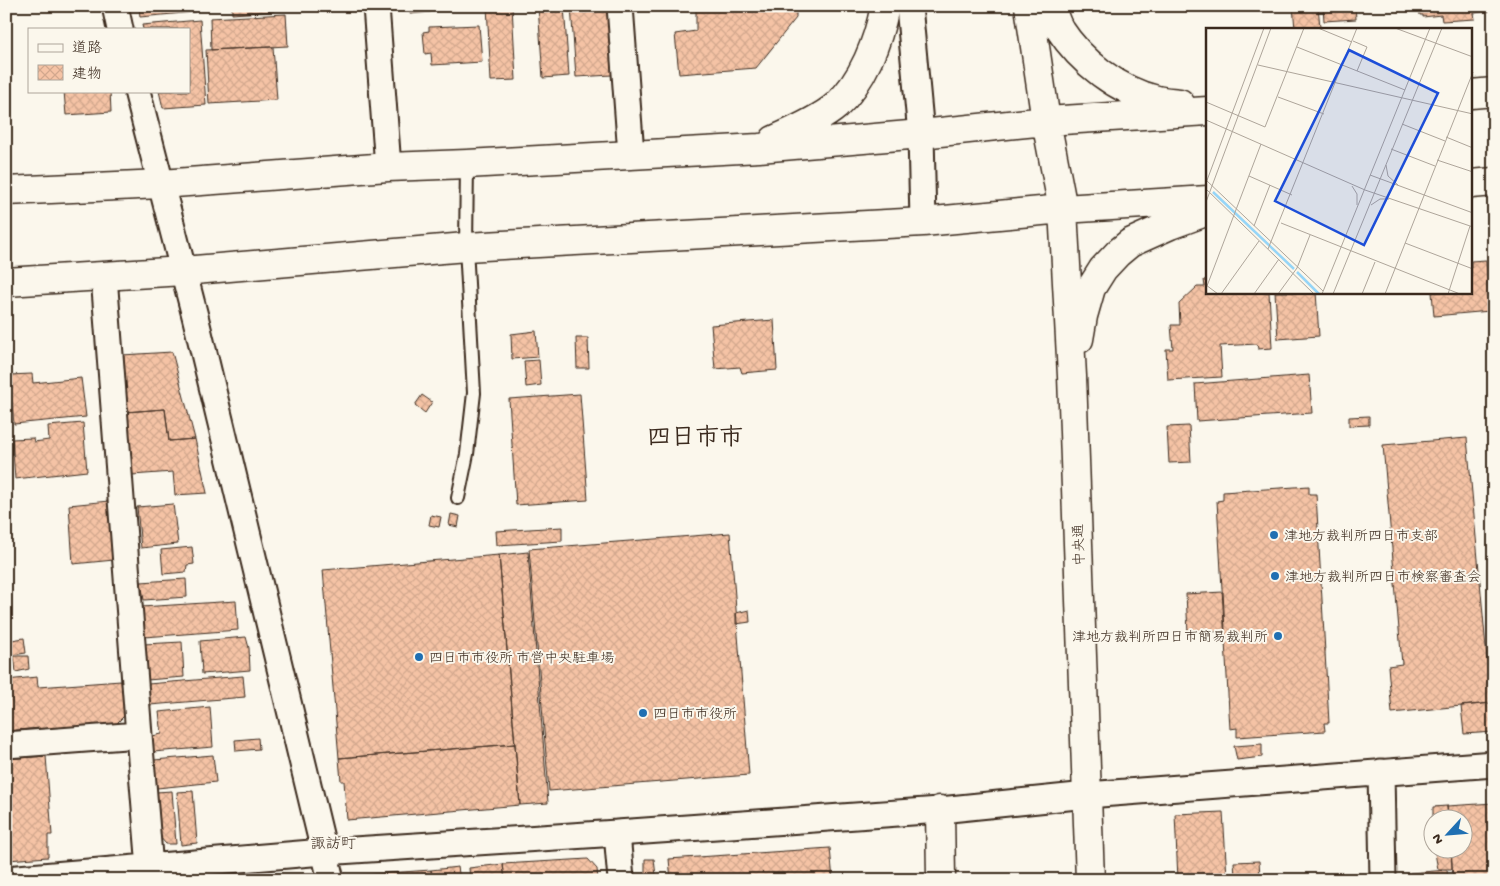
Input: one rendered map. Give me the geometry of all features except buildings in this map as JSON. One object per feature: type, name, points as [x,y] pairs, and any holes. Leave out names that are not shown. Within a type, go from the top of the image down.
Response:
[{"type":"street","points":[[115,6],[120,28]]},
{"type":"street","points":[[376,6],[388,167]]},
{"type":"street","points":[[620,6],[631,154]]},
{"type":"street","points":[[759,148],[806,125],[835,107],[857,82],[874,45],[885,6]]},
{"type":"street","points":[[909,6],[921,134],[923,222]]},
{"type":"street","name":"中央通","points":[[1029,6],[1046,121],[1063,210],[1072,376],[1090,880]]},
{"type":"street","points":[[1050,6],[1058,26],[1077,51],[1097,70],[1130,90],[1156,100],[1206,109]]},
{"type":"street","points":[[137,92],[197,325],[331,880]]},
{"type":"street","points":[[1472,94],[1494,92]]},
{"type":"street","points":[[6,192],[161,184],[388,167],[759,148],[1046,121],[1206,109]]},
{"type":"street","points":[[1472,184],[1494,182]]},
{"type":"street","points":[[6,282],[466,247],[923,222],[1206,200]]},
{"type":"street","points":[[1072,376],[1091,288],[1103,269],[1130,243],[1206,212]]},
{"type":"street","points":[[104,276],[151,873]]},
{"type":"street","points":[[6,745],[139,735]]},
{"type":"street","points":[[6,880],[151,873],[324,852],[940,810],[1087,795],[1494,764]]},
{"type":"street","points":[[1381,772],[1384,880]]},
{"type":"street","points":[[940,810],[941,879]]},
{"type":"street","points":[[617,833],[621,880]]},
{"type":"lane","points":[[458,498],[467,454],[474,393],[466,247],[467,164]]},
{"type":"place","name":"津地方裁判所四日市支部","points":[[1274,535]]},
{"type":"place","name":"津地方裁判所四日市検察審査会","points":[[1275,576]]},
{"type":"place","name":"津地方裁判所四日市簡易裁判所","points":[[1278,636]]},
{"type":"place","name":"四日市市役所 市営中央駐車場","points":[[419,657]]},
{"type":"place","name":"四日市市役所","points":[[643,713]]},
{"type":"district","name":"四日市市","points":[[695,436]]},
{"type":"district","name":"諏訪町","points":[[333,843]]}]
